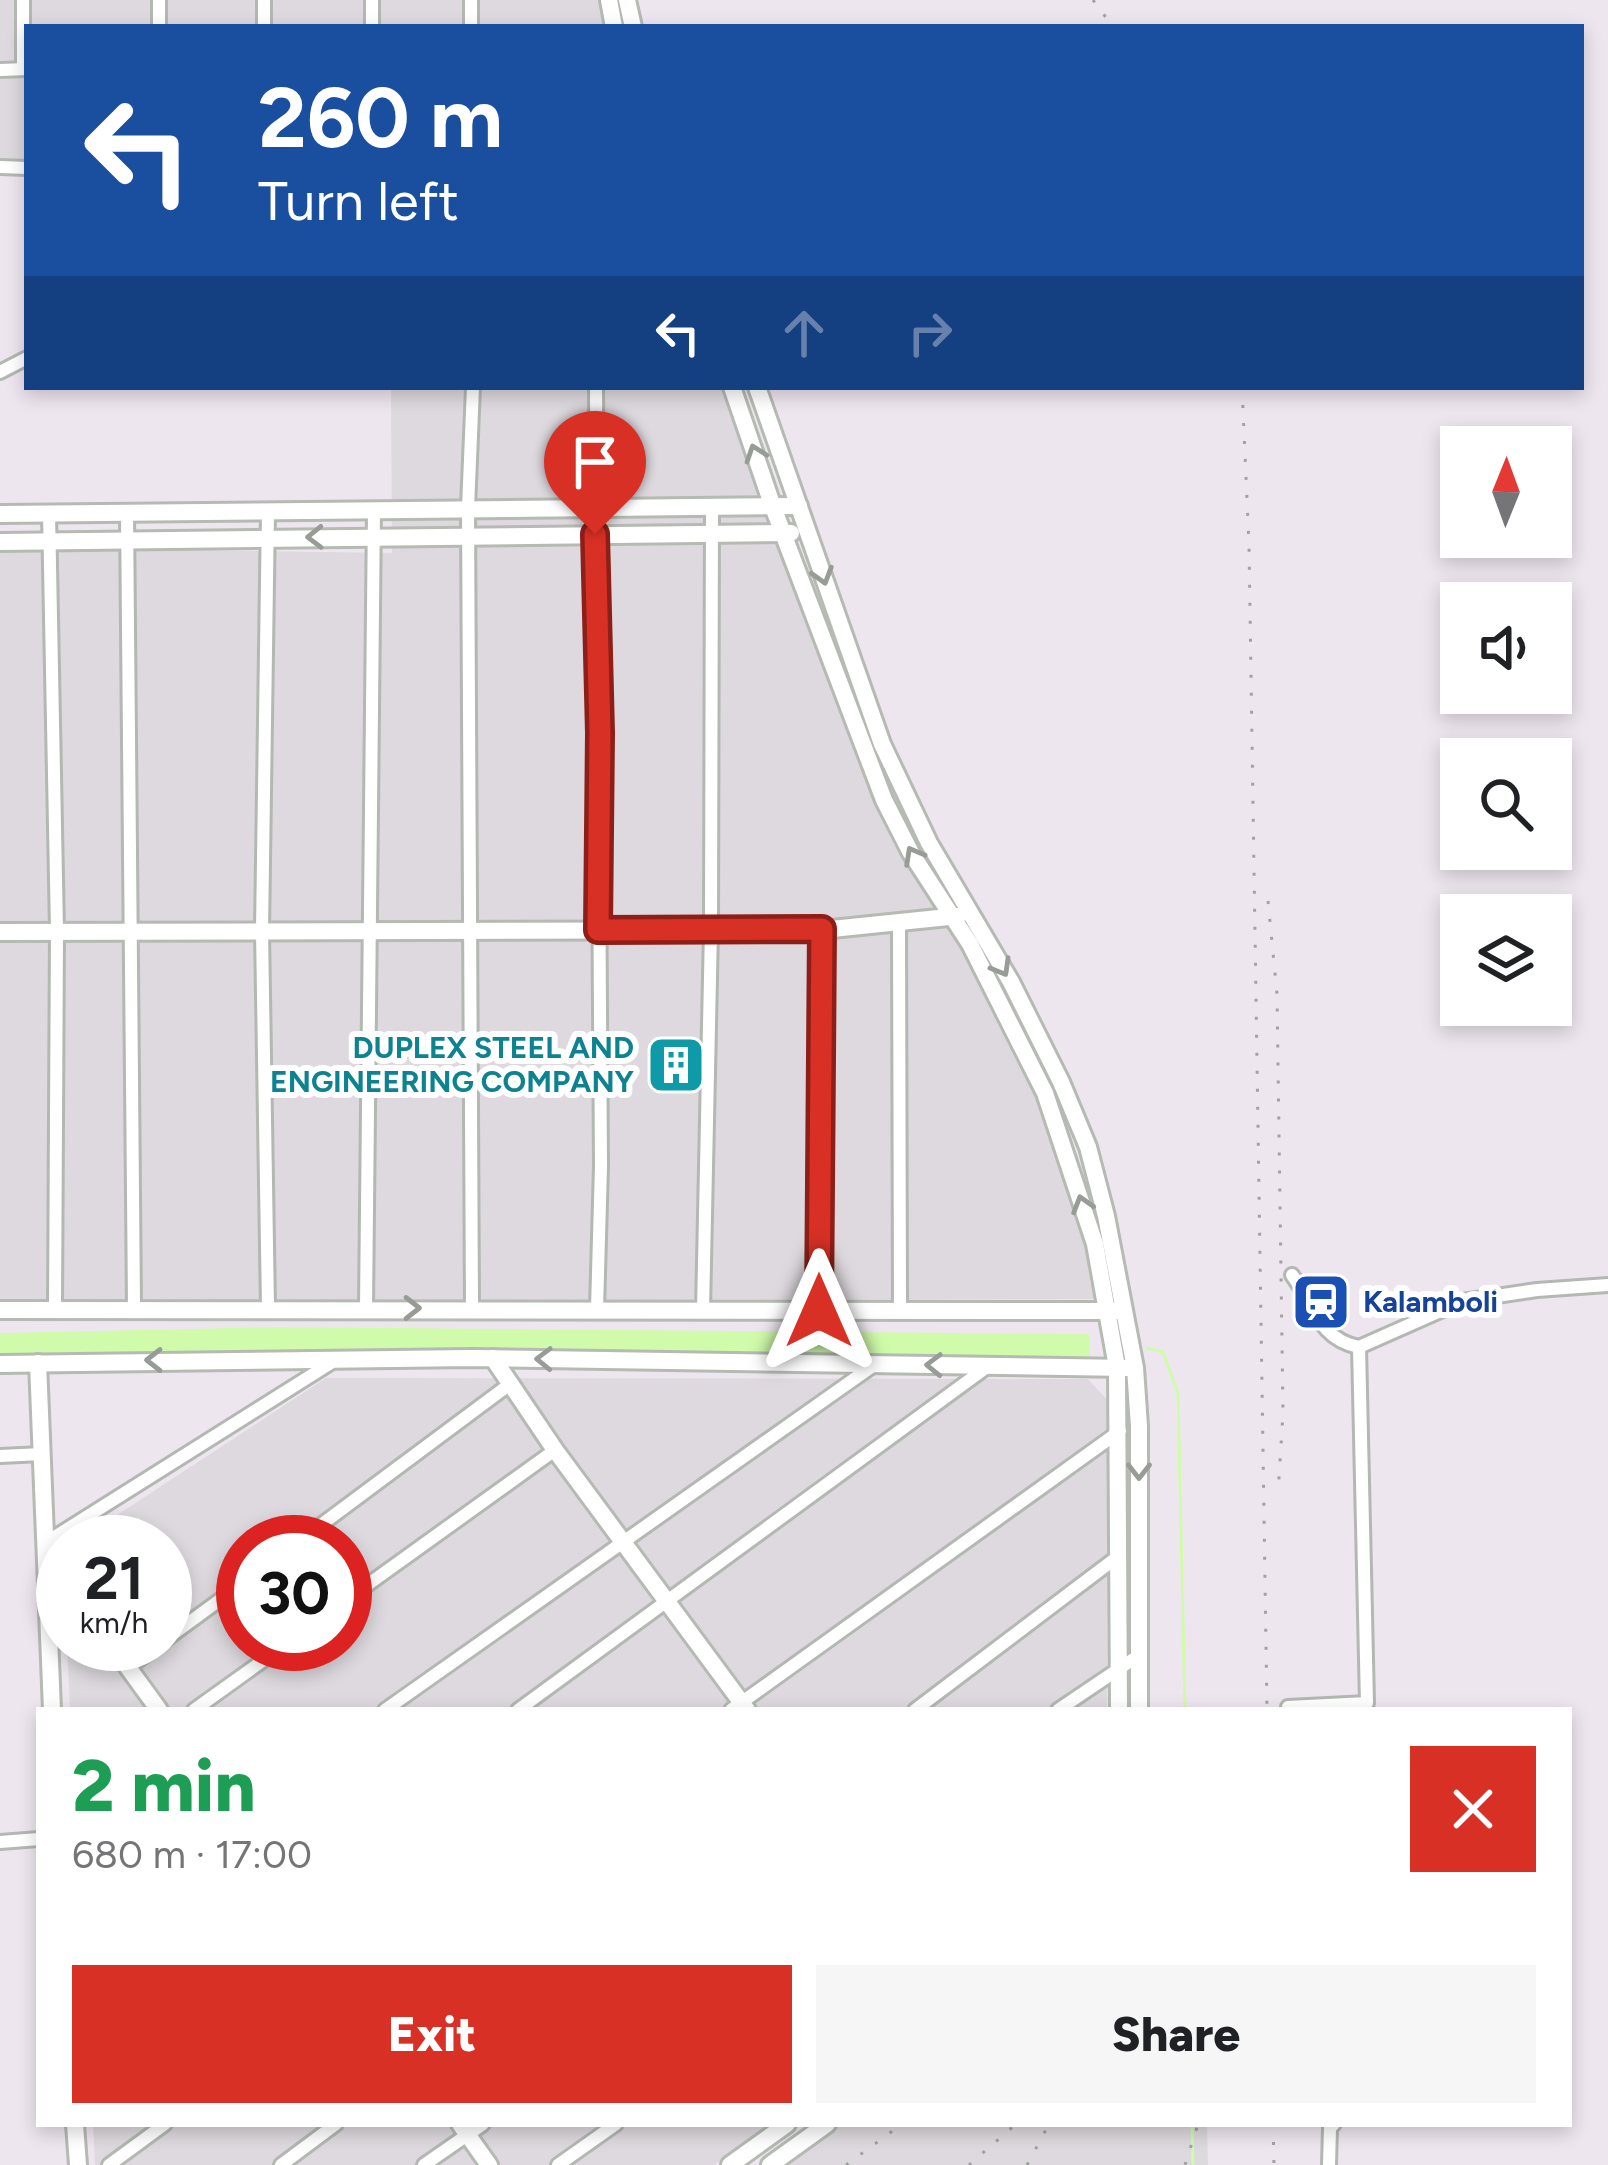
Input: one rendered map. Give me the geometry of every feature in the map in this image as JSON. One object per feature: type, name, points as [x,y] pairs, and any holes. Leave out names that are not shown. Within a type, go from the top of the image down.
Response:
[{"type":"street","points":[[23,0],[24,34]]},
{"type":"street","points":[[472,390],[468,535],[472,1308]]},
{"type":"street","points":[[596,390],[601,1166],[597,1309]]},
{"type":"street","points":[[733,390],[884,800],[949,917],[970,944],[1051,1108],[1118,1314]]},
{"type":"street","points":[[758,390],[882,744],[929,843],[1061,1082],[1088,1147],[1139,1426],[1138,1707]]},
{"type":"street","points":[[0,514],[799,506]]},
{"type":"street","points":[[703,1310],[711,930],[712,507]]},
{"type":"street","points":[[366,1308],[374,509]]},
{"type":"street","points":[[268,511],[262,931],[268,1308]]},
{"type":"street","points":[[128,512],[134,1308]]},
{"type":"street","points":[[49,513],[57,932],[55,1309]]},
{"type":"street","points":[[0,542],[810,533]]},
{"type":"street","points":[[0,932],[822,929],[971,915]]},
{"type":"street","points":[[899,923],[900,1311]]},
{"type":"street","points":[[819,1311],[822,929]]},
{"type":"street","points":[[1292,1275],[1313,1316],[1340,1340],[1359,1347],[1463,1301],[1608,1285]]},
{"type":"street","points":[[0,1310],[472,1308],[1118,1314]]},
{"type":"street","points":[[1288,1707],[1367,1707],[1359,1347]]},
{"type":"street","points":[[0,1364],[493,1358],[990,1365],[1125,1361]]},
{"type":"street","points":[[493,1358],[739,1707]]},
{"type":"street","points":[[96,1515],[335,1360]]},
{"type":"street","points":[[1119,1707],[1120,1431],[1125,1361]]},
{"type":"street","points":[[38,1363],[44,1515]]},
{"type":"street","points":[[389,1707],[875,1364]]},
{"type":"street","points":[[522,1707],[990,1365]]},
{"type":"street","points":[[334,1515],[510,1384]]},
{"type":"street","points":[[741,1707],[1120,1431]]},
{"type":"street","points":[[372,1582],[555,1450]]},
{"type":"street","points":[[0,1456],[42,1454]]},
{"type":"street","points":[[919,1707],[1120,1555]]},
{"type":"street","points":[[1062,1707],[1138,1656]]},
{"type":"street","points":[[50,1671],[52,1707]]},
{"type":"street","points":[[130,1671],[157,1707]]},
{"type":"street","points":[[198,1707],[248,1671]]},
{"type":"street","points":[[0,1842],[36,1839]]},
{"type":"street","points":[[76,2127],[77,2165]]},
{"type":"street","points":[[110,2165],[161,2127]]},
{"type":"street","points":[[281,2165],[332,2127]]},
{"type":"street","points":[[558,2165],[612,2127]]},
{"type":"street","points":[[730,2165],[783,2127]]},
{"type":"street","points":[[770,2165],[823,2127]]},
{"type":"street","points":[[1329,2165],[1331,2127]]},
{"type":"street","points":[[424,2165],[470,2128],[489,2165]]},
{"type":"shaded area","points":[[0,0],[605,0],[609,24],[24,24],[24,174],[0,174]]},
{"type":"shaded area","points":[[391,390],[726,390],[776,544],[1009,1016],[1074,1183],[1099,1299],[0,1302],[0,547],[392,553]]},
{"type":"shaded area","points":[[281,1327],[1089,1334],[1090,1361],[545,1352],[0,1357],[0,1333]]},
{"type":"shaded area","points":[[326,1378],[1088,1379],[1109,1402],[1107,1707],[70,1707],[68,1671],[192,1671],[192,1515],[117,1515]]},
{"type":"shaded area","points":[[93,2127],[765,2127],[714,2165],[95,2165]]},
{"type":"shaded area","points":[[823,2127],[1207,2127],[1208,2165],[771,2165]]},
{"type":"waterway","points":[[1147,1348],[1163,1352],[1178,1394],[1185,1707]]},
{"type":"waterway","points":[[1192,2127],[1193,2165]]},
{"type":"railway","points":[[1093,0],[1111,24]]},
{"type":"railway","points":[[1242,390],[1249,545],[1267,1707]]},
{"type":"railway","points":[[1268,901],[1277,994],[1283,1413],[1278,1494]]},
{"type":"railway","points":[[846,2165],[898,2127]]},
{"type":"railway","points":[[969,2165],[1013,2127]]},
{"type":"railway","points":[[1027,2165],[1047,2127]]},
{"type":"railway","points":[[1185,2165],[1197,2127]]},
{"type":"railway","points":[[1273,2127],[1274,2165]]},
{"type":"place","name":"DUPLEX STEEL AND ENGINEERING COMPANY","points":[[676,1065]]},
{"type":"place","name":"Kalamboli","points":[[1321,1302]]},
{"type":"route","points":[[595,534],[598,930],[822,929],[819,1311]]}]
